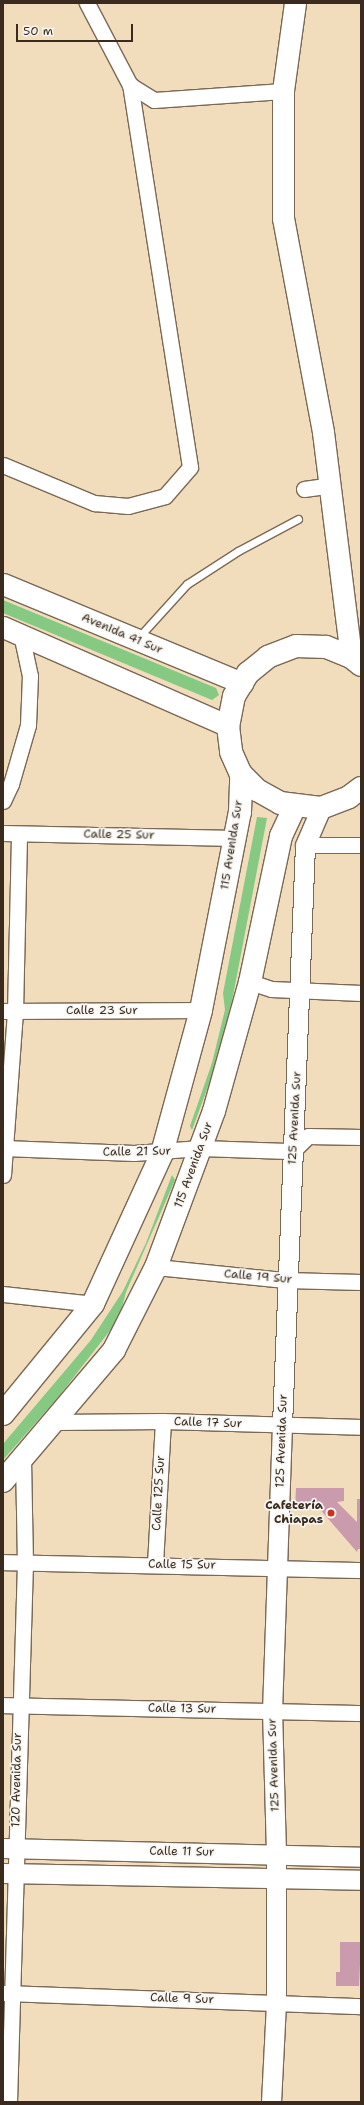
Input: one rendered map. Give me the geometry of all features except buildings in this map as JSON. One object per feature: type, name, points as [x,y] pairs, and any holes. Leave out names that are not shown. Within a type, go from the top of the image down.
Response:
[{"type":"main road","points":[[295,3],[283,91],[283,218],[331,485],[356,661]]},
{"type":"main road","name":"Avenida 41 Sur","points":[[3,584],[242,683]]},
{"type":"main road","points":[[12,630],[228,726]]},
{"type":"main road","points":[[356,661],[326,647],[296,646],[268,656],[248,673],[234,696],[228,726],[231,752],[241,774],[257,790],[280,803],[321,808],[350,798],[361,788]]},
{"type":"main road","name":"115 Avenida Sur","points":[[3,1414],[93,1304],[162,1153],[201,1010],[236,838],[240,812],[241,774]]},
{"type":"main road","name":"115 Avenida Sur","points":[[3,1481],[55,1422],[114,1350],[156,1267],[214,1111],[250,982],[281,836],[295,806]]},
{"type":"street","points":[[3,465],[94,502],[128,506],[165,496],[190,467],[130,85],[87,3]]},
{"type":"street","points":[[130,85],[154,100],[283,91]]},
{"type":"street","points":[[304,489],[331,485]]},
{"type":"street","points":[[3,801],[11,784],[28,725],[30,676],[12,630]]},
{"type":"street","name":"125 Avenida Sur","points":[[271,2102],[276,2002],[276,1853],[272,1711],[282,1425],[301,992],[305,845],[321,808]]},
{"type":"street","name":"Calle 25 Sur","points":[[3,833],[236,838]]},
{"type":"street","points":[[3,1175],[9,1012],[19,834]]},
{"type":"street","points":[[305,845],[361,845]]},
{"type":"street","points":[[250,982],[271,989],[301,992],[361,993]]},
{"type":"street","name":"Calle 23 Sur","points":[[9,1012],[201,1010]]},
{"type":"street","points":[[293,1151],[308,1136],[361,1137]]},
{"type":"street","name":"Calle 21 Sur","points":[[5,1148],[162,1153],[200,1148],[293,1151]]},
{"type":"street","name":"Calle 19 Sur","points":[[156,1267],[289,1280],[361,1282]]},
{"type":"street","points":[[3,1294],[93,1304]]},
{"type":"street","name":"Calle 17 Sur","points":[[55,1422],[164,1421],[361,1427]]},
{"type":"street","name":"Calle 125 Sur","points":[[155,1564],[164,1421]]},
{"type":"street","name":"120 Avenida Sur","points":[[9,2102],[7,1993],[9,1849],[19,1706],[24,1563],[23,1459]]},
{"type":"street","name":"Calle 15 Sur","points":[[3,1562],[155,1564],[361,1570]]},
{"type":"street","name":"Calle 13 Sur","points":[[3,1705],[361,1713]]},
{"type":"street","name":"Calle 11 Sur","points":[[9,1849],[276,1853],[361,1857]]},
{"type":"street","name":"Calle 11 Sur","points":[[9,1873],[275,1877],[361,1880]]},
{"type":"street","name":"Calle 9 Sur","points":[[7,1993],[361,2006]]},
{"type":"lane","points":[[136,640],[188,584],[238,551],[298,519]]},
{"type":"green space","points":[[3,600],[216,688],[219,695],[212,700],[3,613]]},
{"type":"green space","points":[[257,817],[267,818],[232,1001],[216,1065],[192,1130],[190,1126],[212,1063],[225,1010],[223,993]]},
{"type":"green space","points":[[172,1175],[175,1180],[126,1292],[119,1319],[59,1396],[3,1460],[3,1444],[91,1340],[123,1291],[146,1243]]},
{"type":"place","name":"Cafetería Chiapas","points":[[331,1513]]}]
